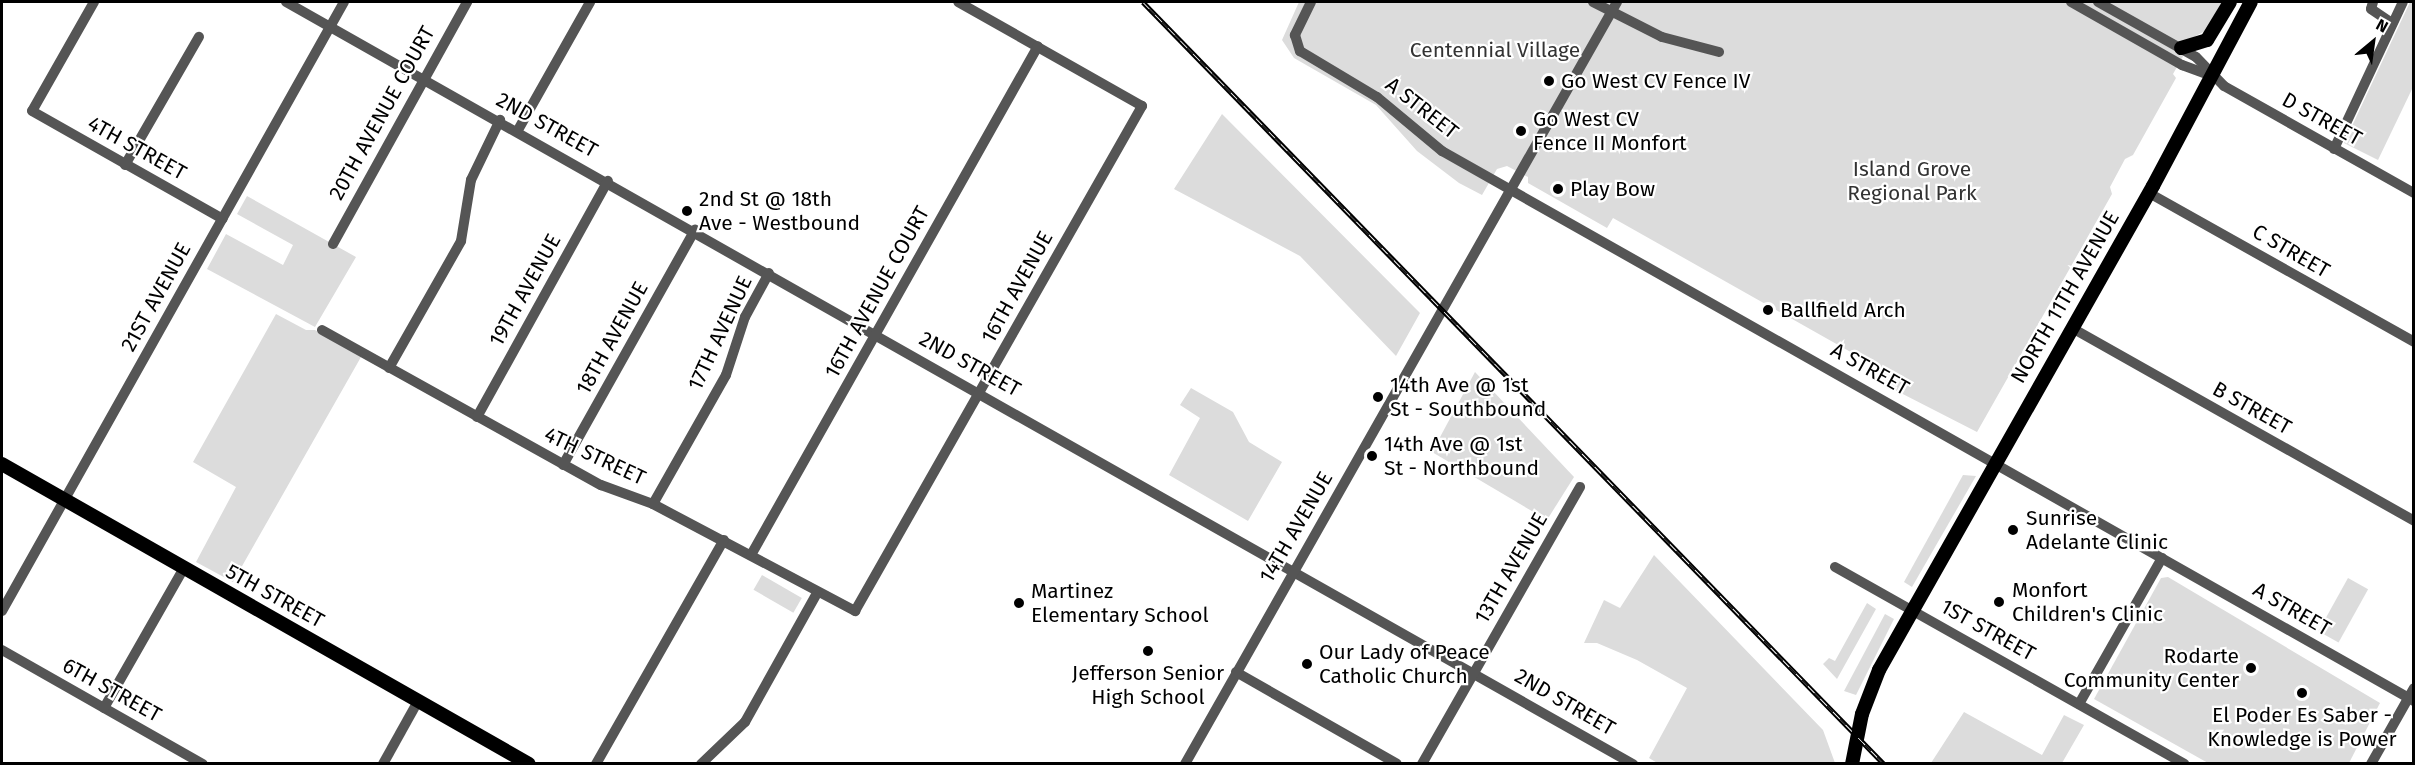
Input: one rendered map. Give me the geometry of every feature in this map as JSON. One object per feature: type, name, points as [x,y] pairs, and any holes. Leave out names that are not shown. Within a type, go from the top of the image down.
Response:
[{"type":"main road","points":[[2181,48],[2207,40],[2230,2]]},
{"type":"main road","name":"NORTH 11TH AVENUE","points":[[1852,764],[1871,688],[1912,610],[2149,193],[2251,2]]},
{"type":"main road","name":"5TH STREET","points":[[2,464],[529,764]]},
{"type":"street","name":"4TH STREET","points":[[94,2],[32,111],[223,219]]},
{"type":"street","name":"2ND STREET","points":[[286,2],[695,230],[1633,764]]},
{"type":"street","name":"21ST AVENUE","points":[[2,611],[344,2]]},
{"type":"street","name":"20TH AVENUE COURT","points":[[333,244],[466,2]]},
{"type":"street","points":[[518,130],[590,2]]},
{"type":"street","points":[[957,2],[1038,46]]},
{"type":"street","name":"A STREET","points":[[1311,2],[1295,35],[1300,51],[1377,97],[1442,151],[2162,558],[2412,695]]},
{"type":"street","points":[[1593,2],[1662,37],[1719,52]]},
{"type":"street","name":"14TH AVENUE","points":[[1185,764],[1617,2]]},
{"type":"street","name":"D STREET","points":[[2071,2],[2182,65],[2212,76],[2334,149],[2414,193]]},
{"type":"street","name":"D STREET","points":[[2098,2],[2196,57],[2212,76]]},
{"type":"street","points":[[2373,2],[2373,12],[2392,23]]},
{"type":"street","points":[[2334,149],[2403,2]]},
{"type":"street","points":[[125,165],[199,37]]},
{"type":"street","name":"16TH AVENUE","points":[[855,611],[1142,106],[1038,46]]},
{"type":"street","name":"16TH AVENUE COURT","points":[[750,555],[1038,46]]},
{"type":"street","points":[[389,368],[461,241],[471,180],[500,120]]},
{"type":"street","name":"19TH AVENUE","points":[[477,417],[608,181]]},
{"type":"street","name":"C STREET","points":[[2149,193],[2414,342]]},
{"type":"street","name":"18TH AVENUE","points":[[564,465],[695,230]]},
{"type":"street","name":"17TH AVENUE","points":[[653,504],[726,375],[745,317],[769,273]]},
{"type":"street","name":"B STREET","points":[[2072,328],[2414,521]]},
{"type":"street","name":"4TH STREET","points":[[321,330],[601,485],[653,504],[724,540],[817,593],[855,611]]},
{"type":"street","name":"13TH AVENUE","points":[[1422,764],[1580,487]]},
{"type":"street","points":[[596,764],[724,540]]},
{"type":"street","points":[[2079,704],[2162,558]]},
{"type":"street","name":"1ST STREET","points":[[1835,567],[2184,764]]},
{"type":"street","points":[[104,708],[184,568]]},
{"type":"street","points":[[701,764],[745,722],[817,593]]},
{"type":"street","name":"6TH STREET","points":[[2,650],[203,764]]},
{"type":"street","points":[[1236,672],[1397,764]]},
{"type":"street","points":[[2371,764],[2412,695]]},
{"type":"street","points":[[383,764],[418,701]]},
{"type":"green space","name":"Island Grove Regional Park","points":[[1299,2],[2222,2],[2205,31],[2194,37],[2173,74],[2176,78],[2133,155],[2125,159],[2110,187],[2112,194],[1977,432],[1893,389],[1877,373],[1879,368],[1613,218],[1607,228],[1528,183],[1528,177],[1507,166],[1497,169],[1482,195],[1459,183],[1417,151],[1376,105],[1294,58],[1282,40]]},
{"type":"green space","points":[[2410,2],[2414,2],[2413,87],[2378,160],[2344,143]]},
{"type":"green space","points":[[1222,114],[1420,313],[1396,356],[1300,256],[1174,189]]},
{"type":"green space","points":[[247,196],[356,257],[315,327],[207,269],[226,234],[283,265],[293,245],[237,214]]},
{"type":"green space","points":[[276,314],[306,330],[315,330],[361,357],[233,582],[196,562],[236,487],[193,462]]},
{"type":"green space","points":[[1475,372],[1574,477],[1547,520],[1432,452]]},
{"type":"green space","points":[[1191,388],[1233,412],[1249,442],[1282,462],[1248,521],[1169,475],[1200,418],[1180,405]]},
{"type":"green space","points":[[1963,475],[1976,476],[1912,587],[1904,582]]},
{"type":"green space","points":[[1654,555],[1823,730],[1835,763],[1659,764],[1649,758],[1687,688],[1637,660],[1597,643],[1584,643],[1604,600],[1620,608]]},
{"type":"green space","points":[[762,575],[802,598],[793,613],[754,590]]},
{"type":"green space","points":[[2168,577],[2380,703],[2349,763],[2208,763],[2094,699],[2161,578]]},
{"type":"green space","points":[[2348,578],[2368,589],[2339,643],[2318,631]]},
{"type":"green space","points":[[1867,603],[1876,609],[1837,679],[1823,664],[1829,658],[1835,661]]},
{"type":"green space","points":[[1885,614],[1894,619],[1856,695],[1844,691]]},
{"type":"green space","points":[[1964,712],[2042,755],[2064,715],[2084,725],[2062,763],[1931,763]]},
{"type":"railway","points":[[1143,2],[1884,764]]},
{"type":"place","name":"Go West CV Fence IV","points":[[1549,81]]},
{"type":"place","name":"Go West CV Fence II Monfort","points":[[1521,131]]},
{"type":"place","name":"Play Bow","points":[[1558,189]]},
{"type":"place","name":"2nd St @ 18th Ave - Westbound","points":[[687,211]]},
{"type":"place","name":"Ballfield Arch","points":[[1768,310]]},
{"type":"place","name":"14th Ave @ 1st St - Southbound","points":[[1378,397]]},
{"type":"place","name":"14th Ave @ 1st St - Northbound","points":[[1372,456]]},
{"type":"place","name":"Sunrise Adelante Clinic","points":[[2013,530]]},
{"type":"place","name":"Monfort Children's Clinic","points":[[1999,602]]},
{"type":"place","name":"Martinez Elementary School","points":[[1019,603]]},
{"type":"place","name":"Jefferson Senior High School","points":[[1148,651]]},
{"type":"place","name":"Our Lady of Peace Catholic Church","points":[[1307,664]]},
{"type":"place","name":"Rodarte Community Center","points":[[2251,668]]},
{"type":"place","name":"El Poder Es Saber - Knowledge is Power","points":[[2302,693]]},
{"type":"park label","name":"Centennial Village","points":[[1495,50]]}]
